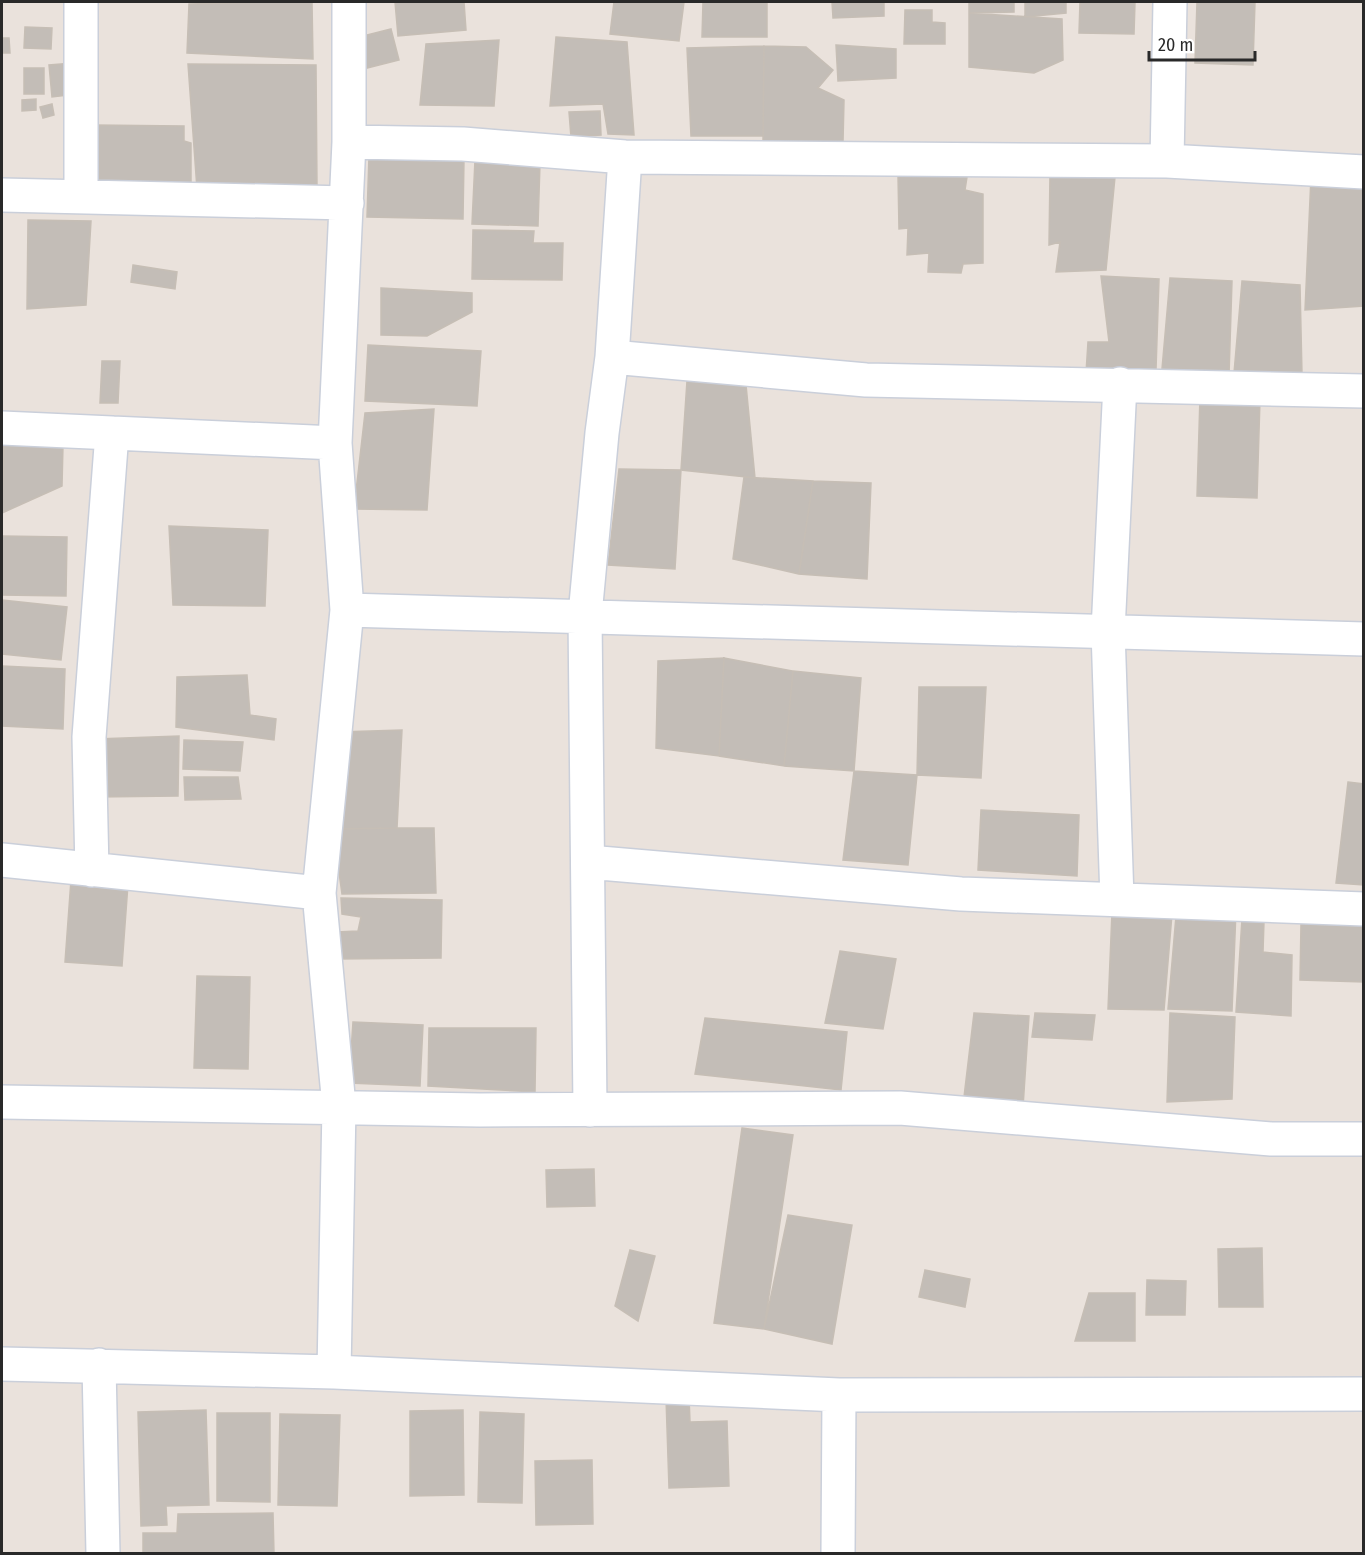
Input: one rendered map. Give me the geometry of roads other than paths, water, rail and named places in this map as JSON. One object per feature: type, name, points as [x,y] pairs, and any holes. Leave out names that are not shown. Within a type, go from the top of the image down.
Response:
[{"type":"street","points":[[81,2],[81,196]]},
{"type":"street","points":[[334,1372],[339,1106],[319,893],[347,610],[335,443],[349,142],[349,2]]},
{"type":"street","points":[[1167,160],[1170,2]]},
{"type":"street","points":[[349,142],[463,144],[625,157],[1167,160],[1364,172]]},
{"type":"street","points":[[590,1110],[585,615],[602,433],[612,357],[625,157]]},
{"type":"street","points":[[2,195],[347,203]]},
{"type":"street","points":[[612,357],[866,380],[1364,391]]},
{"type":"street","points":[[1117,899],[1108,631],[1120,384]]},
{"type":"street","points":[[2,428],[335,443]]},
{"type":"street","points":[[92,870],[89,737],[112,433]]},
{"type":"street","points":[[347,610],[1364,639]]},
{"type":"street","points":[[2,860],[319,893]]},
{"type":"street","points":[[588,862],[961,894],[1364,909]]},
{"type":"street","points":[[2,1102],[590,1110],[900,1108],[1259,1138],[1364,1139]]},
{"type":"street","points":[[2,1364],[334,1372],[839,1395],[1364,1394]]},
{"type":"street","points":[[99,1365],[103,1554]]},
{"type":"street","points":[[838,1554],[839,1395]]}]
